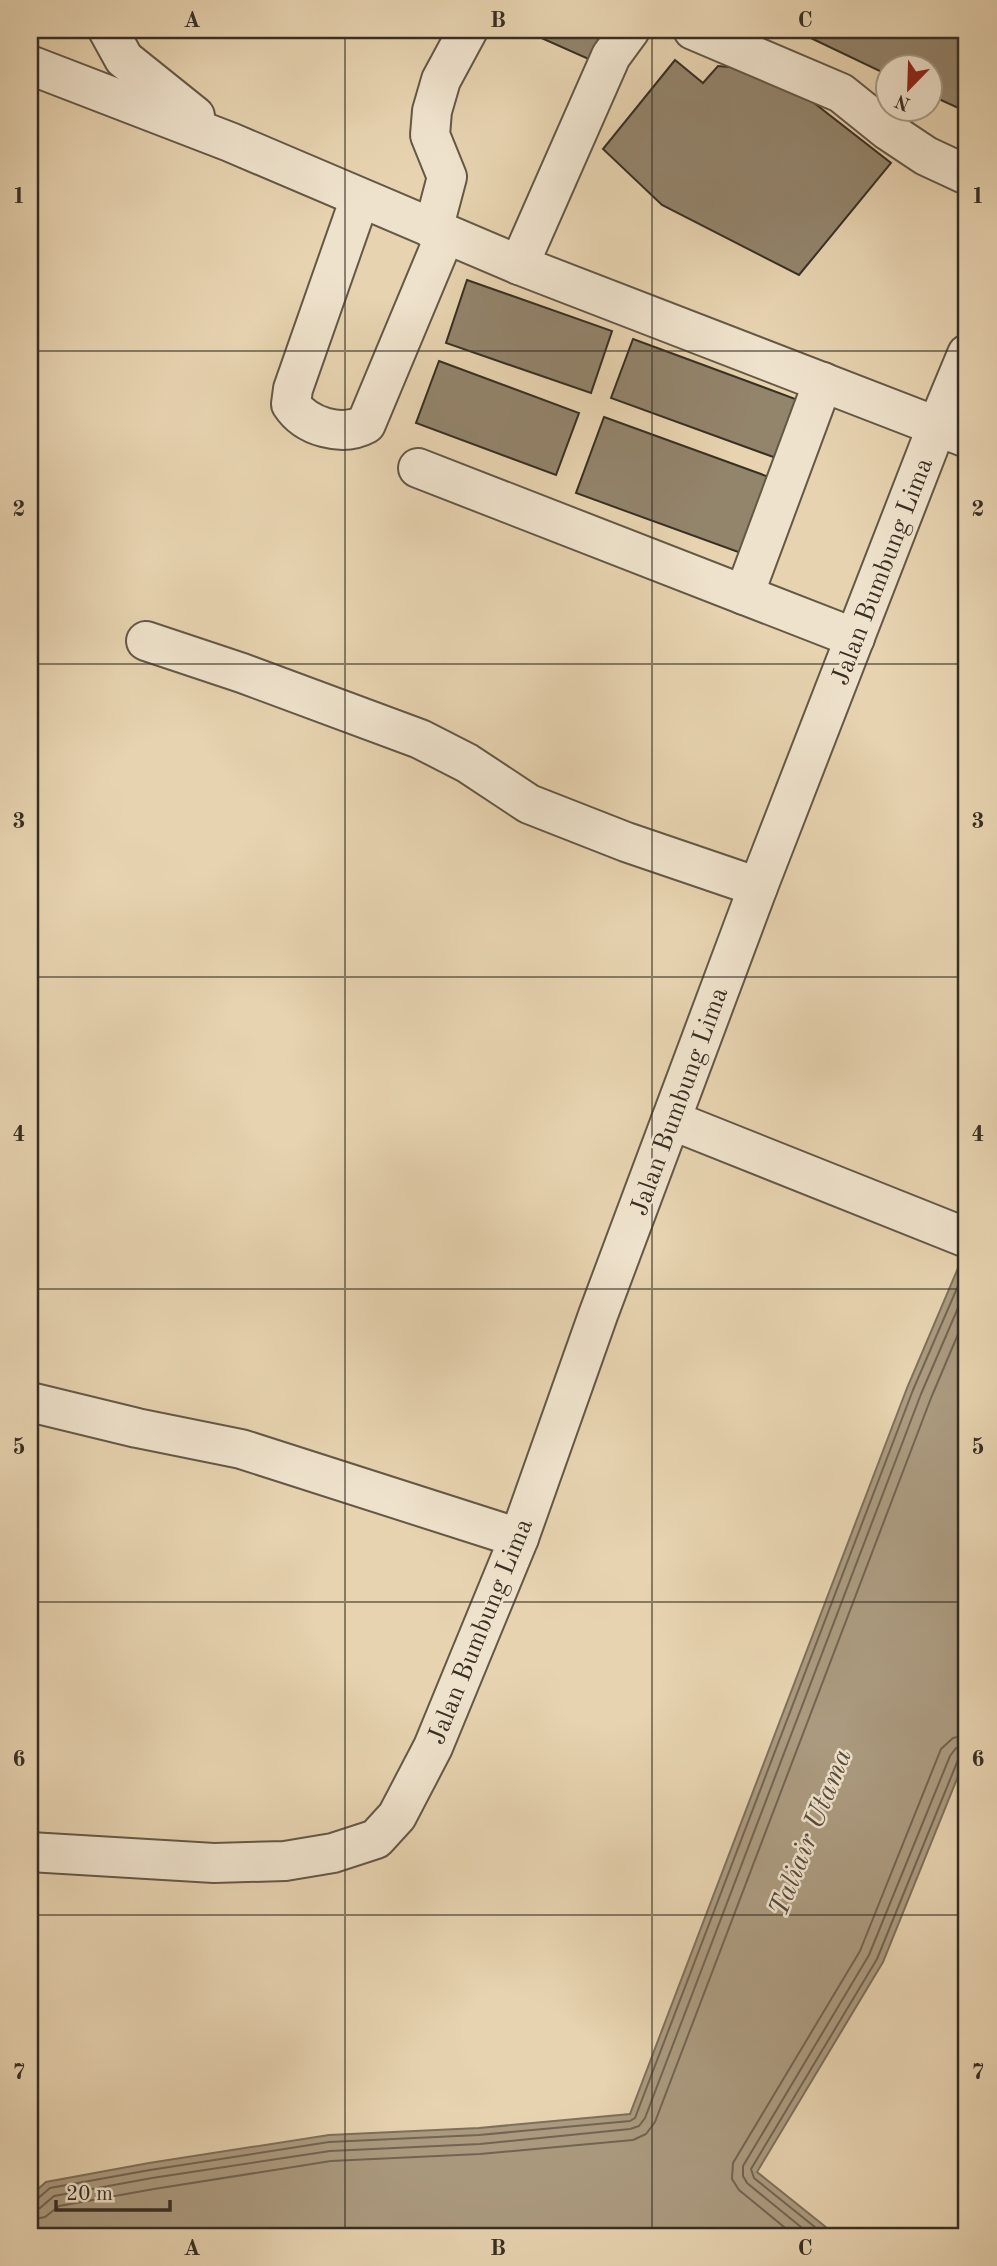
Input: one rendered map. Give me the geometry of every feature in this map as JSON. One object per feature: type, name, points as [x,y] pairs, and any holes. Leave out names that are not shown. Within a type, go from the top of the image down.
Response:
[{"type":"street","points":[[108,30],[124,59],[230,142]]},
{"type":"street","points":[[360,198],[293,388],[291,404],[298,414],[337,431],[354,430],[366,424],[439,232],[447,177],[430,135],[432,111],[441,79],[468,30]]},
{"type":"street","points":[[519,265],[611,56],[630,30]]},
{"type":"street","points":[[693,30],[841,93],[887,130],[926,156],[967,175]]},
{"type":"street","points":[[30,65],[230,142],[519,265],[952,432]]},
{"type":"street","name":"Jalan Bumbung Lima","points":[[30,1852],[214,1863],[285,1861],[333,1853],[376,1839],[397,1816],[433,1747],[519,1538],[671,1120],[855,638],[952,432],[967,354]]},
{"type":"street","points":[[744,595],[823,382]]},
{"type":"street","points":[[418,468],[855,638]]},
{"type":"street","points":[[146,641],[421,739],[467,763],[529,804],[626,842],[758,887]]},
{"type":"street","points":[[671,1120],[961,1235]]},
{"type":"street","points":[[30,1402],[137,1428],[241,1449],[519,1538]]},
{"type":"water","name":"Taliair Utama","points":[[967,1247],[967,1754],[883,1962],[757,2172],[837,2236],[30,2236],[30,2196],[46,2182],[329,2135],[479,2128],[630,2114],[907,1388]]},
{"type":"building","points":[[531,30],[607,30],[593,61],[530,33]]},
{"type":"building","points":[[794,30],[943,30],[967,41],[967,112],[944,101],[944,52],[874,52],[874,68]]},
{"type":"building","points":[[675,60],[703,83],[718,66],[773,71],[891,163],[799,275],[662,205],[603,149]]},
{"type":"building","points":[[467,280],[612,331],[591,393],[446,343]]},
{"type":"building","points":[[633,339],[798,400],[776,458],[611,398]]},
{"type":"building","points":[[439,361],[579,413],[556,475],[416,423]]},
{"type":"building","points":[[604,417],[769,477],[741,553],[576,493]]}]
